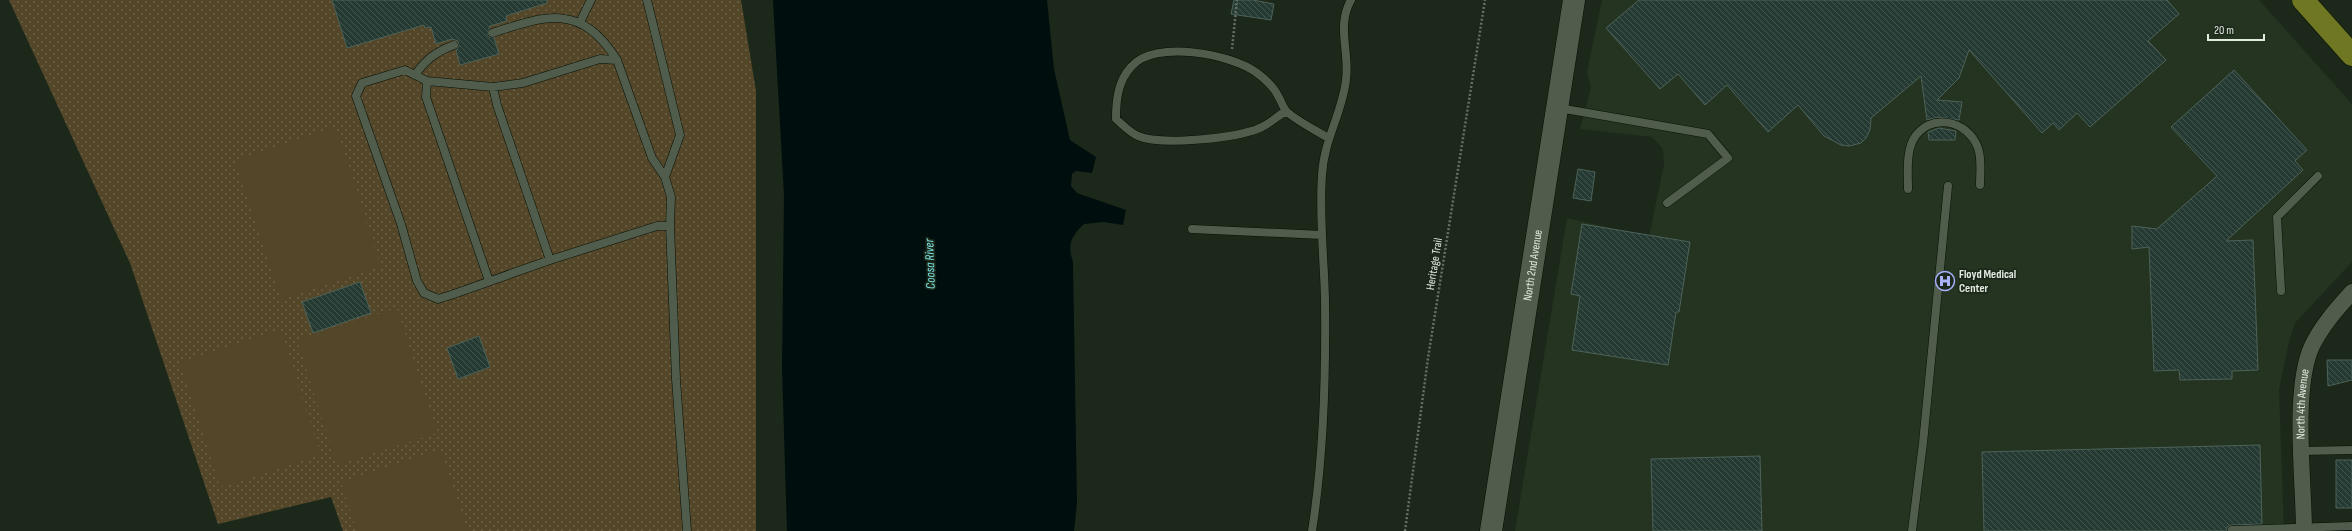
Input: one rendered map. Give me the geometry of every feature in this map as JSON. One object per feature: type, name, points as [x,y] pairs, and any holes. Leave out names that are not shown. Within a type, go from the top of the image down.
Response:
[{"type":"main road","name":"North 2nd Avenue","points":[[1491,531],[1556,107],[1574,0]]},
{"type":"main road","points":[[2303,0],[2352,55]]},
{"type":"street","name":"North 4th Avenue","points":[[2304,529],[2302,404],[2305,367],[2312,346],[2332,313],[2352,292]]},
{"type":"lane","points":[[580,22],[591,0]]},
{"type":"lane","points":[[648,0],[680,135],[665,177]]},
{"type":"lane","points":[[1312,531],[1320,453],[1325,361],[1322,175],[1328,138],[1344,96],[1347,59],[1343,41],[1343,22],[1351,0]]},
{"type":"lane","points":[[492,33],[527,22],[554,16],[580,22],[595,32],[606,43],[616,60],[652,158],[665,177],[672,197],[670,226],[676,379],[687,531]]},
{"type":"lane","points":[[415,75],[424,61],[435,53],[454,44]]},
{"type":"lane","points":[[1286,111],[1260,128],[1186,141],[1150,139],[1138,136],[1126,129],[1116,119],[1118,91],[1131,66],[1141,58],[1170,52],[1194,53],[1231,59],[1258,73],[1278,94],[1286,111],[1328,138]]},
{"type":"lane","points":[[616,60],[600,59],[523,83],[493,87],[427,81],[405,70],[380,76],[362,83],[356,96],[401,224],[417,281],[424,293],[438,299],[550,260],[657,226],[670,226]]},
{"type":"lane","points":[[427,81],[426,97],[490,281]]},
{"type":"lane","points":[[493,87],[497,105],[550,260]]},
{"type":"lane","points":[[1556,107],[1708,134],[1728,158],[1667,203]]},
{"type":"lane","points":[[1908,189],[1910,148],[1914,139],[1921,130],[1941,122],[1955,124],[1972,135],[1979,149],[1980,185]]},
{"type":"lane","points":[[2281,292],[2277,217],[2318,176]]},
{"type":"lane","points":[[1912,531],[1923,443],[1948,186]]},
{"type":"lane","points":[[1192,229],[1322,235]]},
{"type":"lane","points":[[2302,451],[2352,450]]},
{"type":"lane","points":[[2232,530],[2304,529],[2352,526]]},
{"type":"path","points":[[1231,59],[1237,0]]},
{"type":"path","name":"Heritage Trail","points":[[1405,531],[1428,358],[1485,0]]},
{"type":"shaded area","points":[[9,0],[741,0],[756,91],[756,531],[343,531],[331,497],[218,524],[130,263]]},
{"type":"shaded area","name":"Floyd Medical Center","points":[[1602,0],[2259,0],[2352,104],[2352,262],[2295,323],[2289,342],[2279,390],[2284,531],[1515,531],[1567,218],[1649,237],[1664,164],[1663,149],[1652,137],[1580,129],[1591,87],[1587,72]]},
{"type":"shaded area","points":[[335,127],[381,266],[281,299],[235,160]]},
{"type":"shaded area","points":[[397,308],[437,433],[337,465],[297,340]]},
{"type":"shaded area","points":[[280,330],[321,455],[220,487],[180,362]]},
{"type":"shaded area","points":[[441,450],[468,531],[357,531],[341,482]]},
{"type":"water","name":"Coosa River","points":[[773,0],[1047,0],[1054,69],[1070,140],[1096,157],[1092,173],[1076,171],[1072,174],[1071,186],[1077,193],[1126,210],[1123,225],[1104,222],[1084,224],[1073,237],[1070,246],[1073,262],[1077,503],[1074,531],[787,531],[782,369],[784,195]]},
{"type":"building","points":[[332,0],[547,0],[547,3],[506,16],[507,21],[490,26],[487,34],[489,37],[494,38],[499,54],[460,65],[456,50],[459,46],[458,41],[452,39],[436,44],[431,27],[425,28],[424,25],[347,48]]},
{"type":"building","points":[[1234,0],[1253,0],[1274,4],[1271,20],[1231,14]]},
{"type":"building","points":[[1639,0],[2167,0],[2179,14],[2148,41],[2166,60],[2090,127],[2077,113],[2059,130],[2053,123],[2042,133],[1969,50],[1959,78],[1937,100],[1962,102],[1959,120],[1938,117],[1927,120],[1921,76],[1871,118],[1870,130],[1866,138],[1861,143],[1849,146],[1841,145],[1824,136],[1798,105],[1768,132],[1727,85],[1705,105],[1678,74],[1660,89],[1606,28]]},
{"type":"building","points":[[2234,70],[2307,150],[2295,161],[2303,170],[2226,241],[2253,240],[2258,370],[2232,371],[2232,379],[2180,380],[2179,370],[2154,371],[2149,247],[2132,249],[2132,226],[2157,229],[2217,176],[2171,127]]},
{"type":"building","points":[[1939,128],[1956,131],[1955,140],[1929,140],[1928,132]]},
{"type":"building","points":[[1578,169],[1595,172],[1591,201],[1573,198]]},
{"type":"building","points":[[1582,224],[1690,242],[1679,312],[1676,312],[1668,365],[1572,350],[1580,296],[1571,294]]},
{"type":"building","points":[[360,282],[371,313],[313,333],[302,302]]},
{"type":"building","points":[[479,336],[490,367],[458,379],[447,348]]},
{"type":"building","points":[[2327,360],[2352,360],[2352,380],[2328,386]]},
{"type":"building","points":[[2260,445],[2262,524],[2231,525],[2227,527],[2227,531],[1984,531],[1982,452]]},
{"type":"building","points":[[1760,456],[1762,531],[1653,531],[1651,459]]},
{"type":"building","points":[[2336,460],[2352,460],[2352,508],[2336,508]]},
{"type":"place","name":"Floyd Medical Center","points":[[1945,281]]}]
